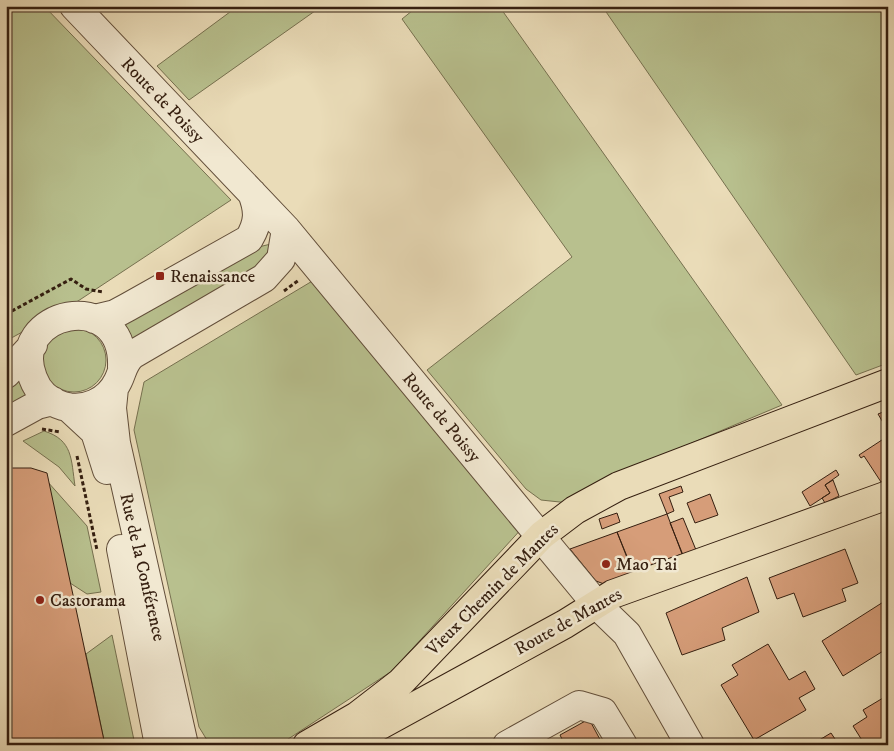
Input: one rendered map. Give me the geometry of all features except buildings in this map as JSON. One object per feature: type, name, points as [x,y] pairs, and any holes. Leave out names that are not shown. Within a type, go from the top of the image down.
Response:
[{"type":"main road","name":"Vieux Chemin de Mantes","points":[[307,745],[357,716],[401,682],[542,535],[575,510],[619,486],[888,383]]},
{"type":"main road","name":"Route de Mantes","points":[[344,745],[613,594],[646,580],[888,495]]},
{"type":"street","name":"Route de Poissy","points":[[74,6],[286,229],[542,535],[597,604],[627,634],[690,745]]},
{"type":"street","name":"Route de Poissy","points":[[94,319],[115,314],[249,239],[256,227],[259,210],[252,193]]},
{"type":"street","points":[[6,422],[37,405],[61,404],[83,407],[98,402],[118,377],[132,355],[148,343],[264,278],[281,259],[286,229]]},
{"type":"street","points":[[6,374],[19,345],[58,318],[80,315],[94,319],[107,326],[116,338],[122,352],[118,377]]},
{"type":"street","points":[[19,345],[30,359],[31,374],[38,388],[61,404]]},
{"type":"street","name":"Rue de la Conférence","points":[[118,377],[112,408],[116,443],[184,745]]},
{"type":"street","name":"Rue de la Conférence","points":[[61,404],[95,432],[104,458],[159,745]]},
{"type":"street","points":[[507,745],[578,705],[603,712],[623,745]]},
{"type":"path","points":[[277,296],[294,284],[314,264]]},
{"type":"path","points":[[19,345],[9,336],[10,312],[71,279],[86,289],[107,292]]},
{"type":"path","points":[[35,432],[44,429],[63,434]]},
{"type":"green space","points":[[6,6],[44,6],[231,200],[78,301],[6,341]]},
{"type":"green space","points":[[238,6],[322,6],[189,100],[157,66]]},
{"type":"green space","points":[[418,6],[499,6],[782,405],[630,469],[569,503],[541,500],[526,489],[427,370],[572,257],[402,19]]},
{"type":"green space","points":[[602,6],[888,6],[888,363],[856,375]]},
{"type":"green space","points":[[271,244],[259,272],[130,347],[117,321],[250,249]]},
{"type":"green space","points":[[314,280],[460,448],[465,468],[498,503],[524,526],[392,671],[279,745],[210,745],[199,727],[134,430],[144,382]]},
{"type":"green space","points":[[68,328],[80,328],[97,337],[104,348],[106,360],[104,372],[97,383],[80,392],[68,392],[56,387],[47,378],[42,366],[42,354],[47,342],[56,333]]},
{"type":"green space","points":[[28,370],[39,393],[6,411],[6,381]]},
{"type":"green space","points":[[44,431],[61,440],[69,452],[75,486],[59,467],[23,441]]},
{"type":"green space","points":[[47,481],[87,526],[101,592],[87,594],[67,581]]},
{"type":"green space","points":[[112,635],[135,745],[105,745],[86,654]]},
{"type":"place","name":"Renaissance","points":[[160,276]]},
{"type":"place","name":"Mao Tai","points":[[606,564]]},
{"type":"place","name":"Castorama","points":[[40,600]]}]
